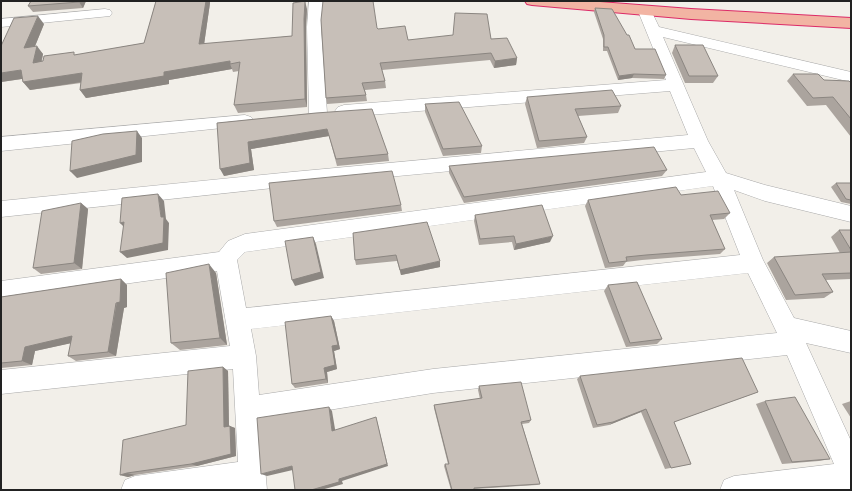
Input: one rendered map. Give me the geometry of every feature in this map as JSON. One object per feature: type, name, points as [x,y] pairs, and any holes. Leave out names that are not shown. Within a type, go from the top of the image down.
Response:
[{"type":"highway","points":[[532,1],[645,11],[851,23]]},
{"type":"highway","points":[[680,1],[851,10]]},
{"type":"street","points":[[316,1],[310,114],[676,85]]},
{"type":"street","points":[[645,11],[699,142],[719,178],[754,263],[791,336],[851,472]]},
{"type":"street","points":[[1,23],[105,13]]},
{"type":"street","points":[[653,30],[851,77]]},
{"type":"street","points":[[1,144],[264,119]]},
{"type":"street","points":[[1,209],[292,179],[699,142]]},
{"type":"street","points":[[134,490],[252,482],[244,356],[226,260],[228,252],[236,245],[245,242],[719,178],[765,194],[851,214]]},
{"type":"street","points":[[1,291],[226,260]]},
{"type":"street","points":[[237,320],[754,263]]},
{"type":"street","points":[[247,410],[433,381],[791,336],[851,342]]},
{"type":"street","points":[[1,382],[244,356]]},
{"type":"street","points":[[734,490],[851,476]]},
{"type":"building","points":[[31,1],[79,1],[79,2],[28,6]]},
{"type":"building","points":[[156,1],[206,1],[199,44],[292,36],[293,3],[305,1],[305,99],[234,105],[240,62],[230,64],[230,61],[164,72],[164,76],[80,90],[82,73],[23,82],[21,70],[1,73],[1,46],[14,18],[38,16],[24,48],[37,46],[33,63],[43,61],[44,56],[74,52],[74,55],[144,43]]},
{"type":"building","points":[[323,1],[373,1],[377,28],[405,26],[408,40],[453,35],[455,13],[487,14],[491,39],[507,38],[517,58],[495,61],[491,53],[380,63],[385,81],[362,83],[366,95],[326,98],[321,20]]},
{"type":"building","points":[[595,8],[612,9],[627,35],[629,35],[635,49],[655,49],[666,75],[634,74],[619,76],[608,47],[604,47],[604,35]]},
{"type":"building","points":[[675,45],[703,45],[718,76],[689,76]]},
{"type":"building","points":[[793,74],[818,74],[824,80],[849,81],[851,83],[851,119],[833,97],[813,98]]},
{"type":"building","points":[[612,90],[621,106],[575,109],[587,137],[539,141],[527,97]]},
{"type":"building","points":[[459,102],[482,146],[443,149],[425,104]]},
{"type":"building","points":[[372,109],[388,154],[336,159],[327,129],[248,142],[250,163],[220,169],[217,123]]},
{"type":"building","points":[[137,131],[136,155],[70,171],[72,141],[103,134]]},
{"type":"building","points":[[654,147],[667,170],[464,197],[449,166]]},
{"type":"building","points":[[392,171],[401,205],[274,221],[269,183]]},
{"type":"building","points":[[836,183],[851,183],[851,200],[846,199]]},
{"type":"building","points":[[676,187],[681,195],[718,191],[730,213],[710,215],[725,249],[626,257],[627,261],[609,263],[588,200]]},
{"type":"building","points":[[158,194],[161,217],[164,217],[163,243],[120,252],[124,222],[120,223],[122,198]]},
{"type":"building","points":[[81,203],[74,263],[33,268],[42,211]]},
{"type":"building","points":[[542,205],[553,236],[516,244],[514,236],[480,239],[475,215]]},
{"type":"building","points":[[427,222],[440,261],[400,270],[396,255],[355,260],[353,233]]},
{"type":"building","points":[[839,230],[851,230],[851,250]]},
{"type":"building","points":[[313,237],[321,272],[292,280],[285,241]]},
{"type":"building","points":[[851,252],[851,273],[822,274],[833,292],[795,295],[774,257]]},
{"type":"building","points":[[209,264],[220,338],[171,343],[166,273]]},
{"type":"building","points":[[121,279],[120,302],[116,303],[108,352],[68,356],[72,336],[25,347],[22,361],[1,363],[1,297]]},
{"type":"building","points":[[637,282],[662,339],[630,343],[608,285]]},
{"type":"building","points":[[331,316],[338,345],[332,346],[335,365],[324,368],[326,379],[292,384],[285,322]]},
{"type":"building","points":[[742,358],[758,392],[674,422],[691,464],[671,468],[646,409],[613,422],[597,425],[580,376]]},
{"type":"building","points":[[223,367],[224,427],[230,426],[231,454],[191,464],[120,475],[123,440],[186,425],[188,371]]},
{"type":"building","points":[[521,382],[531,420],[521,422],[540,484],[474,488],[474,490],[452,490],[445,464],[449,464],[434,405],[482,398],[479,386]]},
{"type":"building","points":[[795,397],[830,459],[792,462],[765,401]]},
{"type":"building","points":[[329,407],[332,431],[376,417],[387,464],[339,479],[339,482],[311,490],[295,490],[292,466],[261,474],[257,418]]}]
